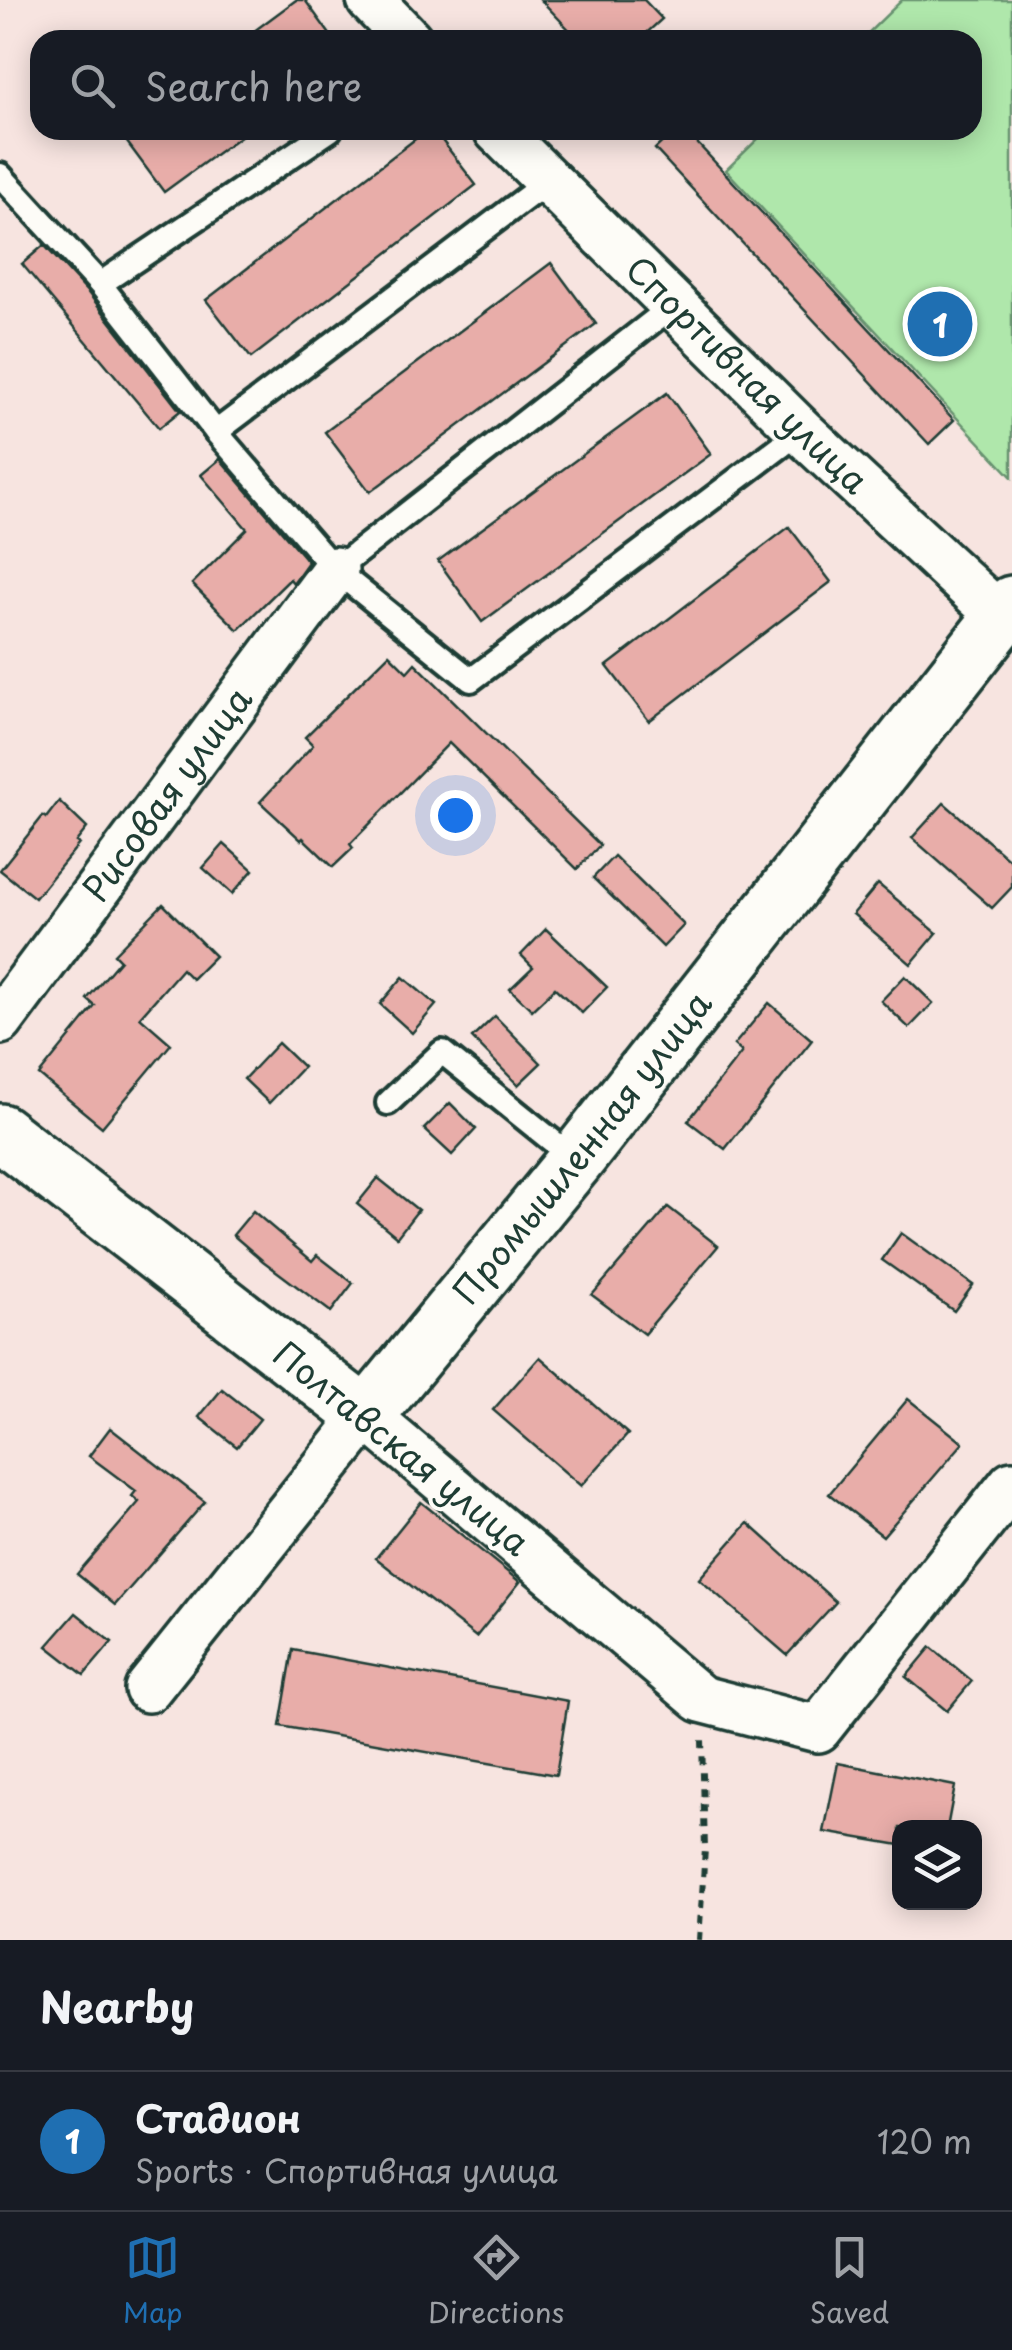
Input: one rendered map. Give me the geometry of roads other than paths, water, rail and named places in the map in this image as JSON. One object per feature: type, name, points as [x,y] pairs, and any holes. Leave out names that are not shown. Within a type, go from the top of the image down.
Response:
[{"type":"street","points":[[370,0],[400,30]]},
{"type":"street","name":"Спортивная улица","points":[[507,140],[801,431],[1006,610]]},
{"type":"street","name":"Рисовая улица","points":[[0,1021],[335,570]]},
{"type":"street","name":"Промышленная улица","points":[[148,1689],[576,1160],[1006,610]]},
{"type":"street","name":"Полтавская улица","points":[[0,1132],[366,1416],[701,1699],[818,1729],[1012,1484]]},
{"type":"lane","points":[[100,284],[315,140]]},
{"type":"lane","points":[[0,175],[100,284],[216,432],[335,570],[470,680],[801,431]]},
{"type":"lane","points":[[216,432],[547,182]]},
{"type":"lane","points":[[335,570],[674,305]]},
{"type":"lane","points":[[388,1102],[442,1052],[576,1160]]},
{"type":"place","name":"Стадион","points":[[940,324]]}]
